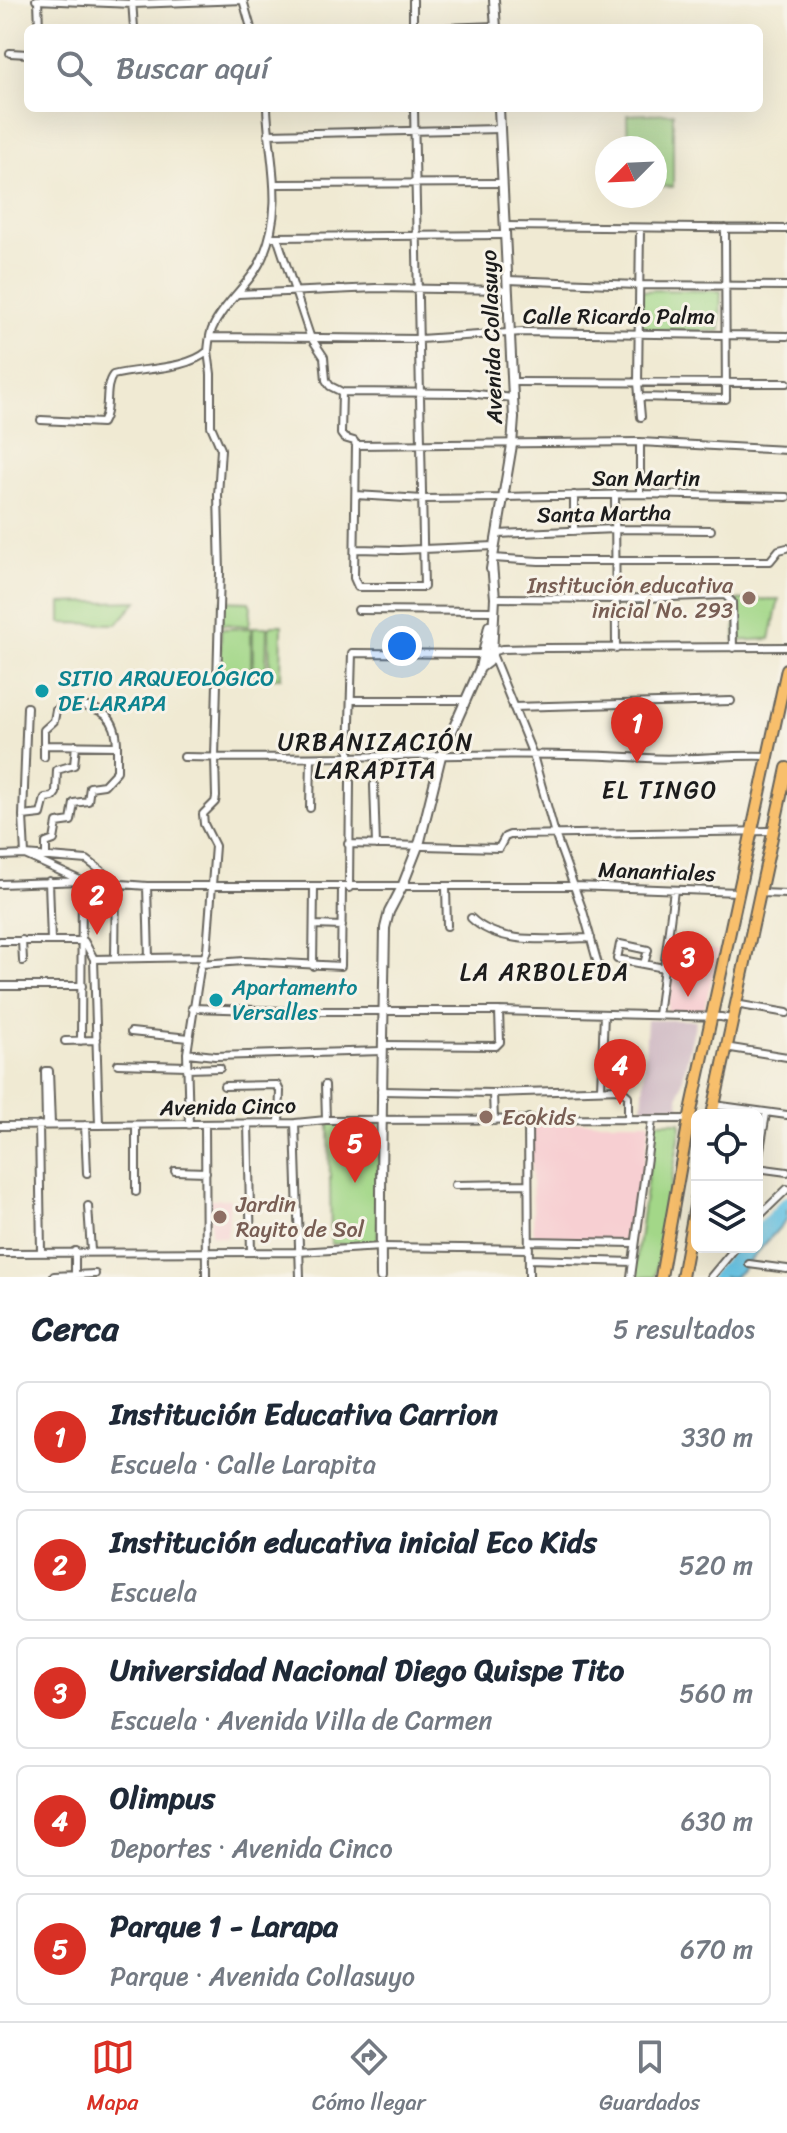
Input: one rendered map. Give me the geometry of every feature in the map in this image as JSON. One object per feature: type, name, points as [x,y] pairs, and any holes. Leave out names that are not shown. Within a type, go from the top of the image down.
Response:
[{"type":"highway","points":[[696,1109],[711,1018],[787,669]]},
{"type":"highway","points":[[713,1109],[731,1019],[778,824],[787,768]]},
{"type":"highway","points":[[661,1277],[691,1132]]},
{"type":"highway","points":[[682,1277],[691,1233]]},
{"type":"street","points":[[39,24],[37,0],[244,0],[250,24]]},
{"type":"street","points":[[413,0],[413,24]]},
{"type":"street","points":[[494,0],[496,24]]},
{"type":"street","points":[[132,2],[134,24]]},
{"type":"street","points":[[10,53],[24,54]]},
{"type":"street","points":[[189,1125],[187,1053],[192,1008],[207,950],[215,846],[204,824],[203,814],[215,802],[221,449],[211,426],[208,351],[213,326],[262,259],[273,237],[276,184],[267,112]]},
{"type":"street","points":[[342,392],[341,434],[356,445],[354,578],[358,587],[421,588],[425,585],[414,112]]},
{"type":"street","name":"Avenida Collasuyo","points":[[487,651],[493,604],[492,561],[512,445],[513,382],[499,112]]},
{"type":"street","points":[[268,134],[500,129]]},
{"type":"street","points":[[276,184],[503,183]]},
{"type":"street","points":[[273,237],[640,228],[787,229]]},
{"type":"street","points":[[640,228],[638,383],[641,417]]},
{"type":"street","points":[[639,397],[726,399],[725,228]]},
{"type":"street","points":[[273,237],[310,336],[324,357],[327,384],[342,392],[421,392],[513,398]]},
{"type":"street","points":[[238,294],[508,285],[787,286]]},
{"type":"street","name":"Calle Ricardo Palma","points":[[210,337],[420,339],[511,333],[787,336]]},
{"type":"street","points":[[41,420],[102,423],[106,416],[109,381],[113,375],[185,363],[208,351]]},
{"type":"street","points":[[513,382],[787,383]]},
{"type":"street","points":[[356,445],[640,442],[787,450]]},
{"type":"street","points":[[640,442],[640,494]]},
{"type":"street","points":[[615,494],[616,649]]},
{"type":"street","name":"San Martin","points":[[356,495],[423,499],[615,494],[787,497]]},
{"type":"street","points":[[574,495],[574,531]]},
{"type":"street","name":"Santa Martha","points":[[498,534],[615,529],[711,530]]},
{"type":"street","points":[[356,549],[495,546]]},
{"type":"street","points":[[492,561],[770,561],[779,550],[787,548]]},
{"type":"street","points":[[358,610],[729,596],[732,602],[733,648]]},
{"type":"street","points":[[349,757],[352,653],[787,647]]},
{"type":"street","points":[[381,1277],[385,928],[418,846],[441,756],[464,700],[480,668],[487,663],[487,651]]},
{"type":"street","points":[[487,651],[533,755],[599,968]]},
{"type":"street","points":[[351,700],[464,700]]},
{"type":"street","points":[[513,707],[731,701]]},
{"type":"street","points":[[44,757],[44,730],[54,721],[57,707],[88,706],[108,715],[114,723],[117,771],[104,785],[90,787],[88,801],[74,803],[71,821],[57,823],[54,840],[46,843],[46,855]]},
{"type":"street","points":[[25,855],[23,816],[27,707]]},
{"type":"street","points":[[44,745],[117,746]]},
{"type":"street","points":[[23,816],[41,814],[45,798],[55,796],[57,770],[74,765],[76,745]]},
{"type":"street","points":[[184,757],[311,758],[396,754],[645,758],[768,756]]},
{"type":"street","points":[[310,808],[311,758]]},
{"type":"street","points":[[94,959],[149,958],[341,966],[350,782]]},
{"type":"street","points":[[374,785],[376,845]]},
{"type":"street","points":[[348,844],[499,848],[505,837],[510,835],[751,832],[778,824]]},
{"type":"street","points":[[25,855],[82,881],[81,1041]]},
{"type":"street","points":[[0,856],[46,855],[87,860],[116,882],[115,958]]},
{"type":"street","points":[[64,871],[66,858]]},
{"type":"street","points":[[49,881],[51,941]]},
{"type":"street","name":"Manantiales","points":[[0,884],[82,881],[212,887],[574,886],[739,892]]},
{"type":"street","points":[[147,886],[149,958]]},
{"type":"street","points":[[446,887],[447,926]]},
{"type":"street","points":[[313,966],[314,888]]},
{"type":"street","points":[[658,1015],[674,890]]},
{"type":"street","points":[[760,893],[787,894]]},
{"type":"street","points":[[471,918],[487,931],[512,937],[591,938]]},
{"type":"street","points":[[314,925],[342,926]]},
{"type":"street","points":[[22,940],[23,961]]},
{"type":"street","points":[[0,941],[84,941]]},
{"type":"street","points":[[84,941],[94,959],[99,1125]]},
{"type":"street","points":[[644,964],[648,950],[620,944],[617,959],[664,968]]},
{"type":"street","points":[[0,986],[82,986]]},
{"type":"street","points":[[735,1004],[787,1013]]},
{"type":"street","points":[[192,1008],[499,1011],[731,1019]]},
{"type":"street","points":[[187,1053],[215,1056],[496,1046],[500,1042],[499,1011]]},
{"type":"street","points":[[601,1089],[604,1014]]},
{"type":"street","points":[[131,1032],[189,1038]]},
{"type":"street","points":[[65,1041],[97,1040]]},
{"type":"street","points":[[725,1047],[787,1057]]},
{"type":"street","points":[[118,1064],[220,1068]]},
{"type":"street","points":[[41,1252],[45,1071],[49,1071],[45,1125]]},
{"type":"street","points":[[224,1086],[277,1085],[280,1091],[279,1123]]},
{"type":"street","points":[[325,1085],[326,1120]]},
{"type":"street","points":[[381,1091],[493,1093],[620,1089],[629,1099],[628,1118]]},
{"type":"street","points":[[493,1093],[494,1121]]},
{"type":"street","points":[[763,1114],[787,1115]]},
{"type":"street","points":[[763,1132],[766,1114]]},
{"type":"street","points":[[528,1118],[529,1277]]},
{"type":"street","name":"Avenida Cinco","points":[[0,1126],[691,1118]]},
{"type":"street","points":[[631,1277],[652,1120]]},
{"type":"street","points":[[295,1123],[300,1277]]},
{"type":"street","points":[[248,1124],[251,1252]]},
{"type":"street","points":[[85,1125],[87,1173]]},
{"type":"street","points":[[205,1125],[206,1277]]},
{"type":"street","points":[[136,1126],[136,1192]]},
{"type":"street","points":[[763,1169],[787,1172]]},
{"type":"street","points":[[175,1171],[206,1172]]},
{"type":"street","points":[[455,1185],[528,1184]]},
{"type":"street","points":[[763,1213],[787,1189]]},
{"type":"street","points":[[88,1206],[91,1251]]},
{"type":"street","points":[[0,1253],[298,1252],[381,1247],[634,1243]]},
{"type":"street","points":[[75,1251],[75,1275]]},
{"type":"street","points":[[711,1277],[731,1253]]},
{"type":"street","points":[[529,1259],[633,1262]]},
{"type":"street","points":[[749,1264],[787,1269]]},
{"type":"street","points":[[54,1276],[95,1274]]},
{"type":"shaded area","points":[[673,943],[719,951],[702,1016],[667,1014],[673,973],[669,972]]},
{"type":"shaded area","points":[[647,1020],[696,1020],[678,1099],[682,1111],[642,1113]]},
{"type":"shaded area","points":[[530,1122],[650,1122],[634,1241],[534,1239]]},
{"type":"shaded area","name":"Jardin Rayito de Sol","points":[[210,1199],[230,1199],[227,1238],[211,1235]]},
{"type":"green space","points":[[673,113],[673,187],[667,187],[667,136],[628,136],[627,115]]},
{"type":"green space","points":[[641,291],[721,291],[720,331],[641,330]]},
{"type":"green space","points":[[779,599],[770,639],[735,641],[737,600]]},
{"type":"green space","points":[[137,601],[117,624],[61,623],[61,603]]},
{"type":"green space","points":[[221,601],[249,602],[249,626],[221,624]]},
{"type":"green space","points":[[282,625],[281,678],[270,678],[269,627]]},
{"type":"green space","points":[[253,627],[267,627],[266,678],[253,677]]},
{"type":"green space","points":[[251,628],[251,673],[248,678],[220,677],[221,629]]},
{"type":"green space","points":[[329,1122],[379,1123],[378,1244],[331,1244]]},
{"type":"green space","points":[[655,1122],[680,1122],[681,1127],[655,1277],[634,1277]]},
{"type":"water","points":[[787,1201],[787,1219],[763,1246],[763,1226]]},
{"type":"water","points":[[737,1253],[757,1253],[734,1277],[716,1277]]},
{"type":"waterway","points":[[763,1226],[787,1201]]},
{"type":"waterway","points":[[716,1277],[737,1253]]},
{"type":"place","name":"Institución educativa inicial No. 293","points":[[749,598]]},
{"type":"place","name":"SITIO ARQUEOLÓGICO DE LARAPA","points":[[42,691]]},
{"type":"place","name":"Institución Educativa Carrion","points":[[637,763]]},
{"type":"place","name":"Institución educativa inicial Eco Kids","points":[[97,935]]},
{"type":"place","name":"Universidad Nacional Diego Quispe Tito","points":[[688,997]]},
{"type":"place","name":"Apartamento Versalles","points":[[216,1000]]},
{"type":"place","name":"Olimpus","points":[[620,1105]]},
{"type":"place","name":"Ecokids","points":[[486,1117]]},
{"type":"place","name":"Parque 1 - Larapa","points":[[355,1183]]},
{"type":"place","name":"Jardin Rayito de Sol","points":[[220,1217]]},
{"type":"district","name":"URBANIZACIÓN LARAPITA","points":[[376,756]]},
{"type":"district","name":"EL TINGO","points":[[660,790]]},
{"type":"district","name":"LA ARBOLEDA","points":[[545,972]]}]
